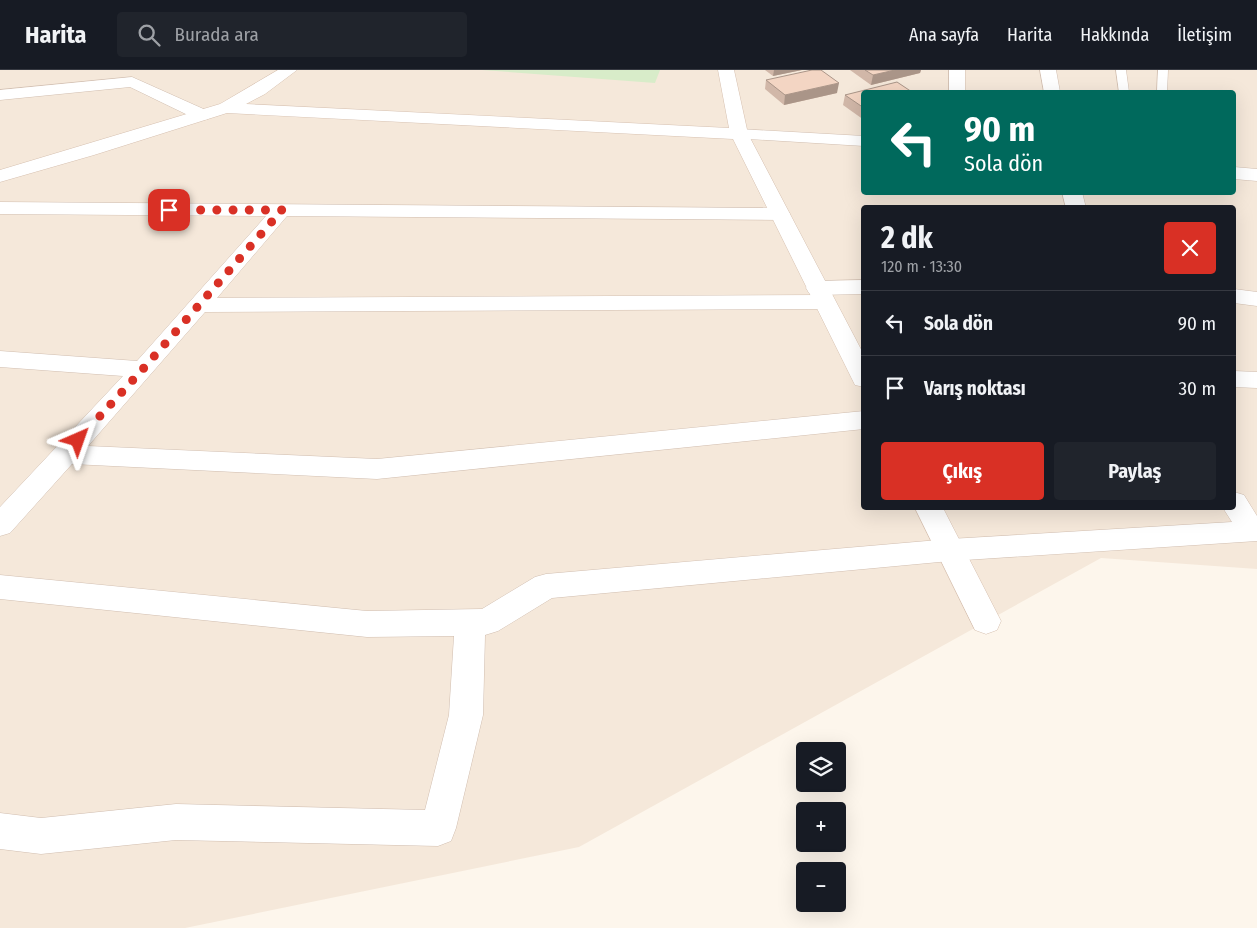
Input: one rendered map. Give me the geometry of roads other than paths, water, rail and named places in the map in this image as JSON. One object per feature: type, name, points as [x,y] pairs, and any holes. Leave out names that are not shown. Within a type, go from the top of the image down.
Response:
[{"type":"street","points":[[0,176],[226,108],[259,90],[289,70]]},
{"type":"street","points":[[726,70],[739,134],[861,373]]},
{"type":"street","points":[[957,70],[957,90]]},
{"type":"street","points":[[1048,70],[1052,90]]},
{"type":"street","points":[[0,95],[48,84],[132,82],[202,116]]},
{"type":"street","points":[[226,108],[861,141]]},
{"type":"street","points":[[1236,173],[1257,175]]},
{"type":"street","points":[[0,208],[780,214]]},
{"type":"street","points":[[0,525],[143,369],[282,210]]},
{"type":"street","points":[[199,305],[821,295],[861,288]]},
{"type":"street","points":[[1236,296],[1257,299]]},
{"type":"street","points":[[0,359],[143,369]]},
{"type":"street","points":[[1236,379],[1257,380]]},
{"type":"street","points":[[65,454],[377,470],[861,420]]},
{"type":"street","points":[[1236,505],[1255,533]]},
{"type":"street","points":[[930,510],[986,621]]},
{"type":"street","points":[[0,587],[367,624],[470,623],[487,622],[546,586],[950,550],[1255,533]]},
{"type":"street","points":[[0,831],[41,836],[176,822],[438,828],[466,715],[470,623]]},
{"type":"lane","points":[[1120,70],[1124,90]]},
{"type":"lane","points":[[1162,90],[1163,70]]}]
